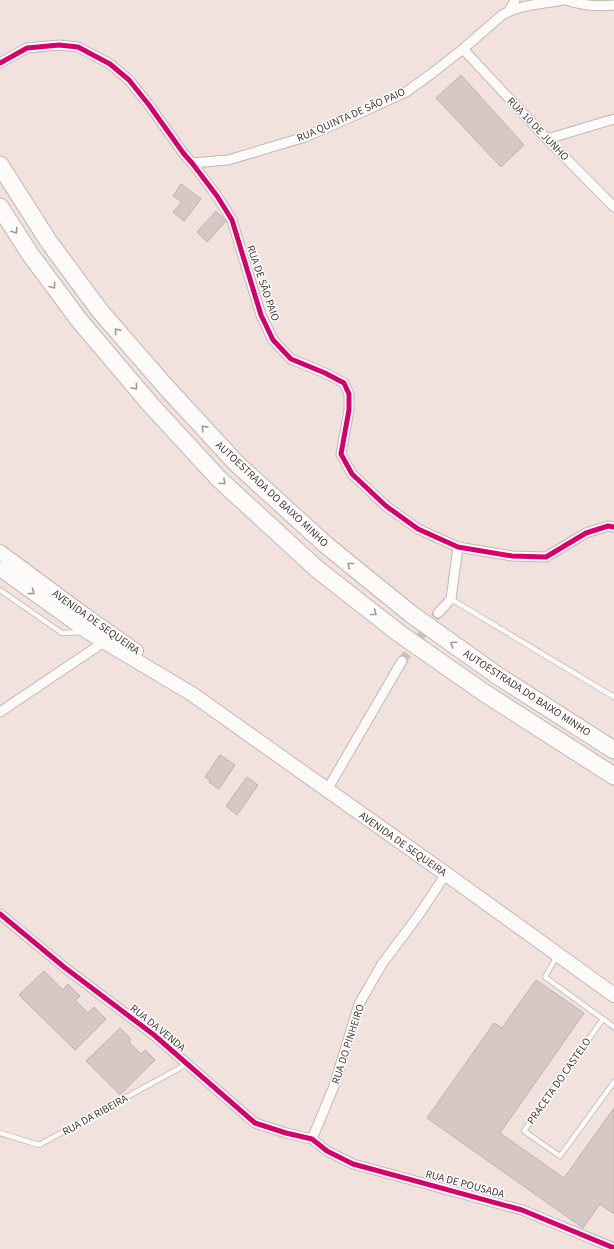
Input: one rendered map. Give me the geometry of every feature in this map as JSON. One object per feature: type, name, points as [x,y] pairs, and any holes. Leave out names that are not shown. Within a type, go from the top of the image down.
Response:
[{"type":"highway","name":"AUTOESTRADA DO BAIXO MINHO","points":[[0,165],[49,242],[100,311],[166,387],[237,464],[326,546],[410,614],[498,676],[614,750]]},
{"type":"highway","name":"AUTOESTRADA DO BAIXO MINHO","points":[[0,207],[30,254],[79,320],[150,404],[225,484],[317,569],[400,634],[483,692],[614,776]]},
{"type":"main road","name":"AVENIDA DE SEQUEIRA","points":[[0,552],[57,595],[163,669],[192,694]]},
{"type":"main road","name":"AVENIDA DE SEQUEIRA","points":[[0,569],[71,623],[192,694],[614,995]]},
{"type":"street","name":"RUA QUINTA DE SÃO PAIO","points":[[509,11],[514,0]]},
{"type":"street","name":"RUA QUINTA DE SÃO PAIO","points":[[192,163],[228,160],[305,137],[358,114],[406,92],[463,49],[502,15],[509,11],[535,4],[564,0]]},
{"type":"street","points":[[564,0],[589,6],[614,5]]},
{"type":"street","name":"RUA DE SÃO PAIO","points":[[0,63],[27,48],[59,45],[78,47],[110,64],[129,80],[217,196],[232,220],[262,315],[273,340],[291,359],[325,373],[344,383],[349,394],[350,410],[342,454],[352,474],[386,506],[418,529],[458,547],[512,556],[546,557],[586,533],[608,526],[614,527]]},
{"type":"street","name":"RUA 10 DE JUNHO","points":[[463,49],[614,208]]},
{"type":"street","points":[[547,139],[614,119]]},
{"type":"street","points":[[438,613],[450,599],[458,547]]},
{"type":"street","points":[[0,712],[104,642]]},
{"type":"street","points":[[327,790],[402,661]]},
{"type":"street","name":"RUA DO PINHEIRO","points":[[312,1139],[334,1086],[360,1004],[382,964],[418,916],[446,874]]},
{"type":"street","name":"RUA DA VENDA","points":[[0,914],[64,967],[154,1035],[255,1123],[286,1133],[312,1139]]},
{"type":"street","name":"RUA DE POUSADA","points":[[312,1139],[327,1151],[353,1164],[522,1210],[614,1248]]},
{"type":"lane","points":[[18,573],[38,581]]},
{"type":"lane","points":[[0,590],[62,633],[71,623]]},
{"type":"lane","points":[[57,595],[68,608]]},
{"type":"lane","points":[[450,599],[614,697]]},
{"type":"lane","points":[[558,954],[545,977],[614,1028]]},
{"type":"lane","name":"PRACETA DO CASTELO","points":[[602,1019],[524,1131],[560,1156],[614,1082]]},
{"type":"lane","name":"RUA DA RIBEIRA","points":[[0,1133],[39,1145],[187,1064]]},
{"type":"building","points":[[461,75],[524,145],[501,167],[436,98]]},
{"type":"building","points":[[181,184],[201,199],[184,221],[173,212],[182,202],[173,196]]},
{"type":"building","points":[[216,211],[226,221],[207,242],[197,232]]},
{"type":"building","points":[[220,755],[235,765],[219,789],[205,777]]},
{"type":"building","points":[[247,777],[258,785],[237,815],[226,806]]},
{"type":"building","points":[[44,971],[63,990],[68,984],[80,996],[75,1000],[88,1013],[94,1007],[106,1019],[75,1050],[19,995]]},
{"type":"building","points":[[536,980],[584,1013],[500,1133],[564,1178],[614,1108],[614,1214],[600,1204],[583,1228],[427,1118],[494,1023],[502,1028]]},
{"type":"building","points":[[120,1028],[131,1039],[129,1042],[141,1054],[145,1050],[155,1060],[120,1095],[86,1061]]},
{"type":"tunnel","points":[[402,661],[438,613]]},
{"type":"cycle path","points":[[0,63],[27,48],[59,45],[78,47],[110,64],[129,80],[217,196],[232,220],[261,315],[273,340],[291,359],[325,373],[344,383],[349,394],[349,410],[341,454],[352,474],[386,506],[418,529],[458,547],[512,556],[546,557],[586,533],[608,526],[614,527]]},
{"type":"cycle path","points":[[0,914],[64,967],[154,1035],[255,1123],[286,1133],[312,1139],[327,1151],[353,1164],[522,1210],[614,1248]]}]
